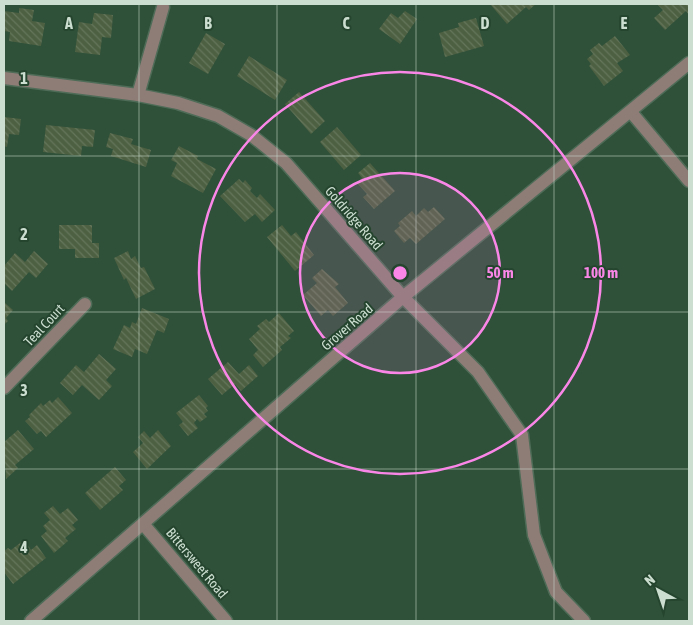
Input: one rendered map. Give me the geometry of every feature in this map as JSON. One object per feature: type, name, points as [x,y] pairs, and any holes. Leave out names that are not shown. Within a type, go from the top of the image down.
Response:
[{"type":"street","points":[[138,95],[163,7]]},
{"type":"street","name":"Grover Road","points":[[31,621],[404,297],[689,63]]},
{"type":"street","name":"Goldridge Road","points":[[4,78],[138,95],[178,103],[218,116],[251,135],[286,163],[404,297],[478,372],[522,435],[534,535],[556,592],[584,621]]},
{"type":"street","points":[[631,112],[689,182]]},
{"type":"street","name":"Teal Court","points":[[4,388],[84,304]]},
{"type":"street","name":"Bittersweet Road","points":[[144,524],[226,621]]},
{"type":"building","points":[[490,4],[536,4],[529,10],[526,7],[507,24]]},
{"type":"building","points":[[657,4],[689,4],[689,15],[686,11],[665,30],[654,18],[663,10]]},
{"type":"building","points":[[19,8],[34,10],[32,21],[45,23],[41,46],[9,41],[10,32],[4,31],[4,11],[19,13]]},
{"type":"building","points":[[405,11],[417,19],[400,44],[379,29],[391,13],[398,18]]},
{"type":"building","points":[[94,13],[113,15],[111,38],[102,37],[100,55],[75,52],[79,22],[92,24]]},
{"type":"building","points":[[476,18],[484,46],[445,57],[439,33],[459,27],[458,23]]},
{"type":"building","points":[[206,33],[225,44],[208,74],[189,63]]},
{"type":"building","points":[[615,36],[630,55],[617,63],[623,71],[604,86],[589,66],[591,64],[587,59],[593,54],[590,50],[599,43],[602,46]]},
{"type":"building","points":[[249,56],[287,80],[275,100],[237,76]]},
{"type":"building","points":[[299,92],[325,121],[311,134],[285,104]]},
{"type":"building","points":[[4,117],[21,119],[19,135],[9,134],[7,147],[4,146]]},
{"type":"building","points":[[46,125],[95,130],[93,147],[82,146],[81,156],[43,152]]},
{"type":"building","points":[[337,127],[361,155],[344,170],[320,142]]},
{"type":"building","points":[[110,133],[133,139],[131,144],[151,150],[146,167],[111,156],[113,149],[106,147]]},
{"type":"building","points":[[179,146],[198,156],[197,159],[216,169],[203,193],[171,176],[177,163],[171,160]]},
{"type":"building","points":[[370,163],[395,191],[374,209],[363,197],[367,194],[357,183],[362,178],[358,173]]},
{"type":"building","points":[[239,179],[243,183],[245,180],[252,188],[250,191],[257,198],[260,194],[275,210],[262,222],[255,214],[245,222],[220,196]]},
{"type":"building","points":[[434,207],[445,219],[416,244],[410,238],[404,243],[394,231],[400,226],[398,223],[412,211],[416,216],[424,208],[428,212]]},
{"type":"building","points":[[59,225],[92,225],[92,243],[99,243],[99,258],[75,258],[75,249],[59,249]]},
{"type":"building","points":[[282,225],[291,236],[296,232],[314,255],[295,271],[267,237]]},
{"type":"building","points":[[34,251],[48,264],[36,278],[29,272],[12,291],[4,283],[4,266],[15,253],[25,262]]},
{"type":"building","points":[[128,251],[131,259],[135,256],[141,268],[144,267],[155,289],[136,299],[126,278],[124,280],[114,258]]},
{"type":"building","points":[[322,269],[339,284],[335,287],[348,303],[333,316],[328,310],[321,316],[303,295],[317,283],[312,278]]},
{"type":"building","points":[[4,302],[13,310],[6,318],[8,321],[4,325]]},
{"type":"building","points":[[142,308],[169,319],[164,333],[157,330],[147,354],[135,349],[132,357],[113,349],[124,325],[130,328],[132,322],[136,324]]},
{"type":"building","points":[[279,313],[294,331],[288,336],[291,338],[280,347],[282,350],[263,367],[253,355],[258,350],[249,339],[260,329],[257,326],[266,319],[269,322]]},
{"type":"building","points":[[99,354],[116,369],[106,380],[112,386],[99,400],[82,385],[73,395],[60,383],[76,365],[84,372]]},
{"type":"building","points":[[228,362],[239,374],[249,365],[258,376],[241,391],[235,384],[222,395],[208,379]]},
{"type":"building","points":[[199,395],[208,406],[206,408],[208,411],[204,414],[207,417],[200,422],[197,419],[194,423],[198,428],[188,436],[179,425],[183,422],[176,413]]},
{"type":"building","points":[[58,397],[72,413],[46,437],[41,431],[37,434],[25,421],[41,403],[43,406],[50,400],[52,403]]},
{"type":"building","points":[[18,430],[34,449],[15,465],[18,468],[6,479],[4,442]]},
{"type":"building","points":[[158,430],[171,446],[147,469],[133,452],[143,443],[138,437],[144,431],[150,438]]},
{"type":"building","points":[[115,467],[126,480],[119,486],[123,490],[100,510],[85,493]]},
{"type":"building","points":[[53,506],[60,514],[68,508],[78,520],[72,525],[76,529],[65,538],[68,541],[54,553],[41,536],[47,531],[43,526],[50,520],[44,513]]},
{"type":"building","points":[[24,540],[31,550],[37,545],[46,558],[13,584],[4,572],[4,551],[8,548],[11,550]]}]
